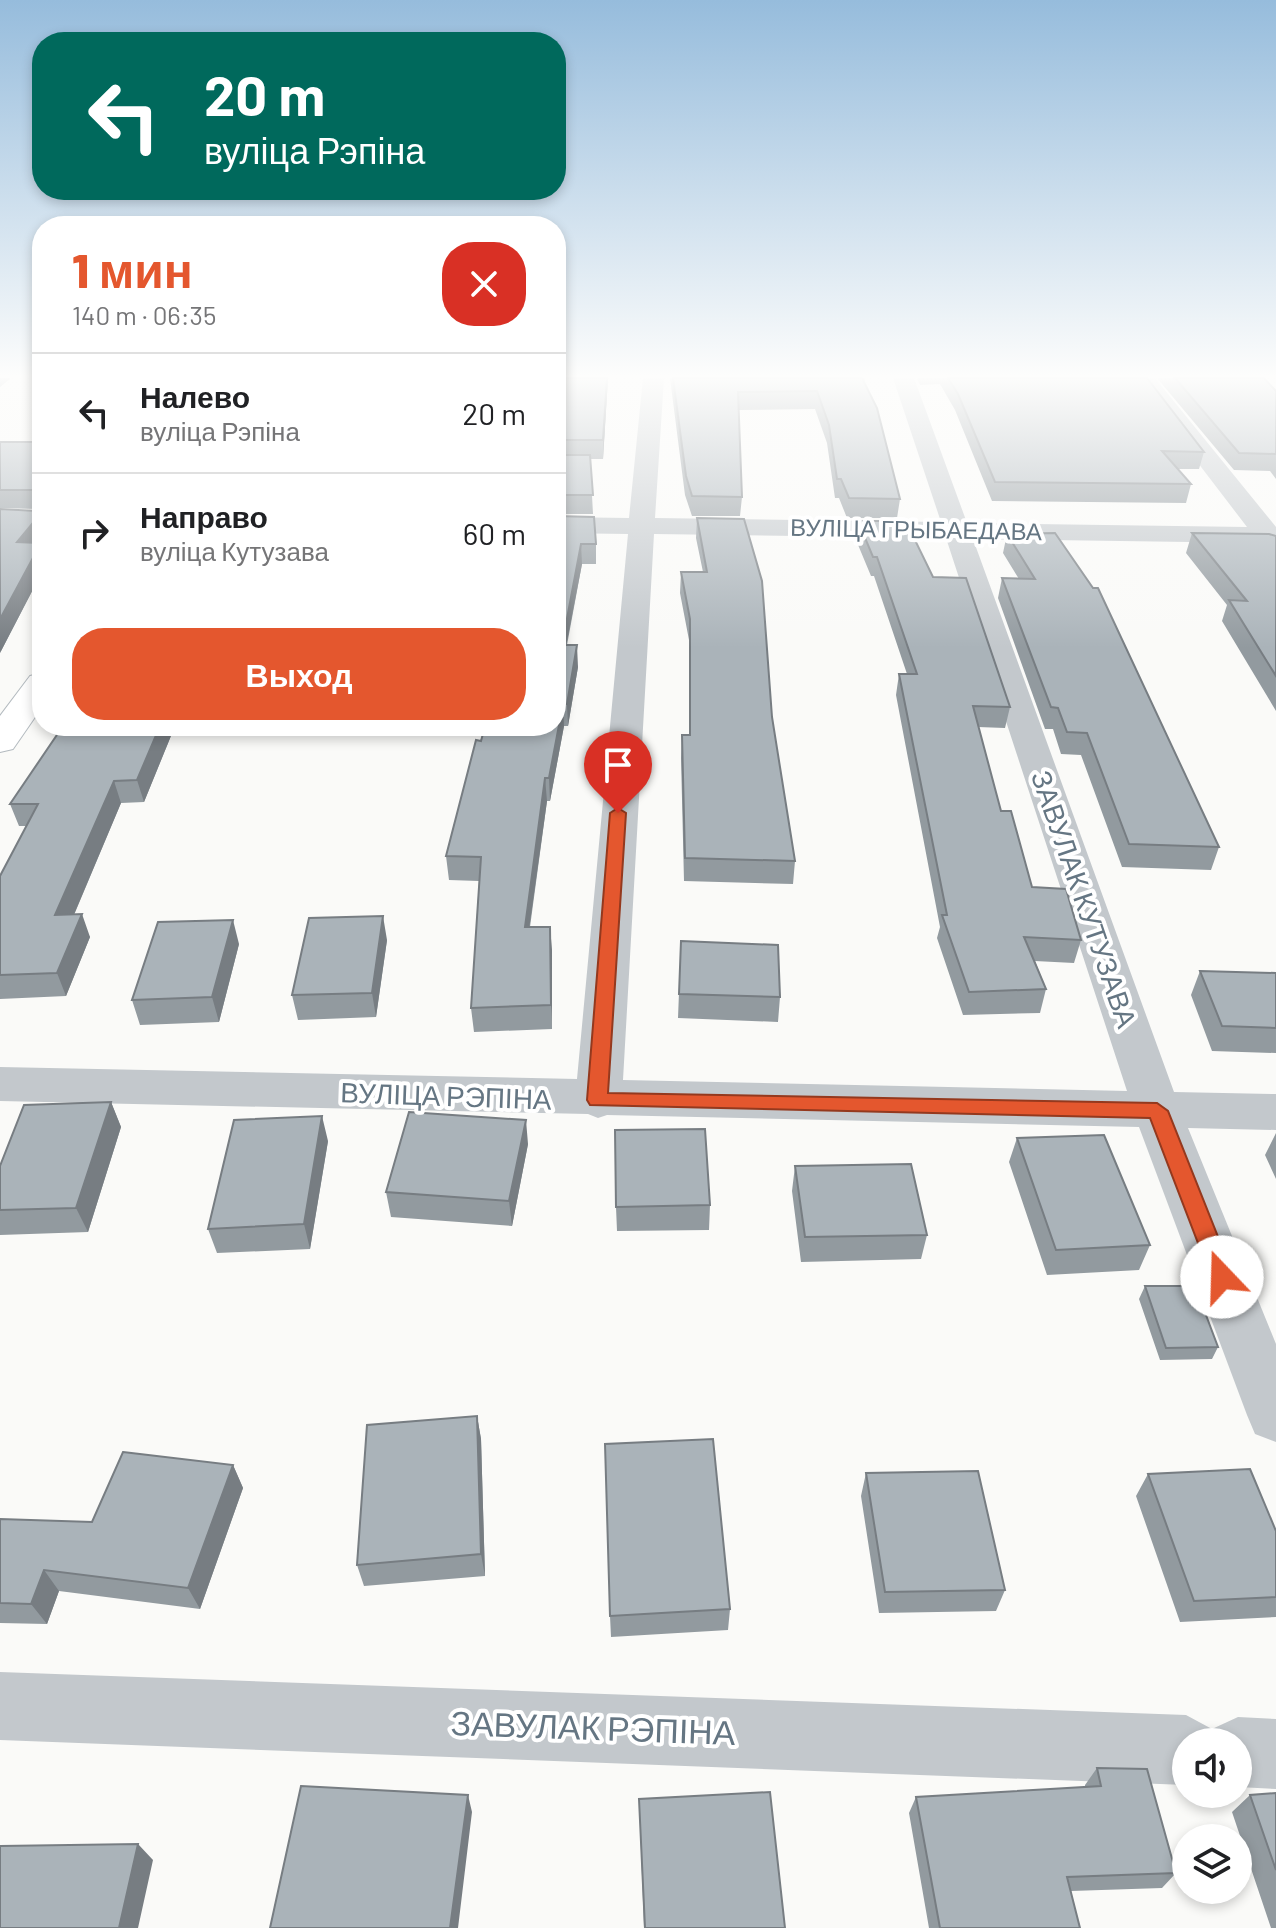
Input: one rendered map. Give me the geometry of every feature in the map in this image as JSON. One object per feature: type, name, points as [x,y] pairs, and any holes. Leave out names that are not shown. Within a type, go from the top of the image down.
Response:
[{"type":"street","points":[[598,1100],[644,468]]},
{"type":"street","name":"ЗАВУЛАК КУТУЗАВА","points":[[935,468],[1157,1111],[1276,1415]]},
{"type":"street","points":[[1216,468],[1273,539]]},
{"type":"street","name":"ВУЛІЦА ГРЫБАЕДАВА","points":[[566,525],[956,530],[1273,539]]},
{"type":"street","points":[[0,741],[32,697]]},
{"type":"street","name":"ВУЛІЦА РЭПІНА","points":[[0,1084],[598,1100],[1276,1112]]},
{"type":"street","name":"ЗАВУЛАК РЭПІНА","points":[[0,1706],[1172,1749]]},
{"type":"street","points":[[1252,1753],[1276,1754]]},
{"type":"building","points":[[0,468],[32,468],[32,490],[0,490]]},
{"type":"building","points":[[566,468],[591,468],[593,495],[566,495]]},
{"type":"building","points":[[685,468],[741,468],[742,497],[692,496]]},
{"type":"building","points":[[835,468],[892,468],[900,499],[849,498],[841,479],[837,479]]},
{"type":"building","points":[[989,468],[1177,468],[1191,484],[995,482]]},
{"type":"building","points":[[0,509],[32,511],[32,524],[17,542],[32,543],[32,560],[0,619]]},
{"type":"building","points":[[566,516],[594,517],[596,544],[581,544],[566,624]]},
{"type":"building","points":[[697,518],[744,519],[762,581],[772,717],[795,861],[685,858],[682,735],[690,735],[690,619],[681,572],[707,572]]},
{"type":"building","points":[[858,521],[905,521],[909,536],[913,536],[933,577],[966,578],[1010,707],[973,706],[1001,811],[1011,811],[1032,887],[1066,889],[1081,940],[1024,937],[1046,989],[969,992],[942,915],[947,915],[899,674],[917,674],[877,557],[873,557]]},
{"type":"building","points":[[1055,533],[1093,588],[1098,588],[1219,847],[1129,844],[1087,733],[1067,732],[1058,708],[1051,707],[1002,578],[1035,579],[1007,534]]},
{"type":"building","points":[[1192,533],[1276,536],[1276,676],[1229,600],[1247,601]]},
{"type":"building","points":[[566,645],[577,645],[567,704]]},
{"type":"building","points":[[56,736],[156,736],[137,780],[114,781],[55,915],[82,914],[57,973],[0,975],[0,876],[38,804],[10,804]]},
{"type":"building","points":[[482,736],[557,736],[549,778],[545,778],[525,927],[550,927],[551,1005],[471,1008],[481,857],[446,856],[476,740],[481,741]]},
{"type":"building","points":[[383,916],[372,993],[292,995],[309,918]]},
{"type":"building","points":[[233,920],[212,997],[132,1000],[158,922]]},
{"type":"building","points":[[681,941],[778,945],[780,997],[679,994]]},
{"type":"building","points":[[1200,971],[1276,973],[1276,1028],[1222,1026]]},
{"type":"building","points":[[111,1102],[76,1208],[0,1210],[0,1166],[24,1105]]},
{"type":"building","points":[[409,1112],[526,1120],[509,1201],[386,1192]]},
{"type":"building","points":[[322,1116],[304,1224],[208,1229],[234,1120]]},
{"type":"building","points":[[705,1129],[710,1205],[616,1207],[615,1130]]},
{"type":"building","points":[[1104,1135],[1150,1245],[1056,1250],[1017,1138]]},
{"type":"building","points":[[911,1164],[927,1235],[805,1237],[795,1166]]},
{"type":"building","points":[[1145,1286],[1195,1286],[1218,1347],[1166,1348]]},
{"type":"building","points":[[477,1416],[481,1554],[357,1565],[367,1425]]},
{"type":"building","points":[[713,1439],[730,1609],[610,1616],[605,1444]]},
{"type":"building","points":[[123,1452],[233,1465],[188,1588],[44,1570],[31,1604],[0,1603],[0,1519],[92,1522]]},
{"type":"building","points":[[1250,1469],[1276,1531],[1276,1597],[1194,1601],[1148,1474]]},
{"type":"building","points":[[978,1471],[1005,1590],[885,1592],[866,1473]]},
{"type":"building","points":[[1097,1768],[1147,1769],[1172,1859],[1172,1873],[1067,1877],[1080,1928],[940,1928],[916,1797],[1101,1786]]},
{"type":"building","points":[[301,1786],[468,1795],[450,1928],[270,1928]]},
{"type":"building","points":[[770,1792],[785,1928],[645,1928],[639,1799]]},
{"type":"building","points":[[1276,1793],[1276,1870],[1252,1801],[1252,1795]]},
{"type":"building","points":[[138,1844],[119,1928],[0,1928],[0,1846]]},
{"type":"route","points":[[618,813],[598,1100],[1157,1111],[1222,1277]]}]
